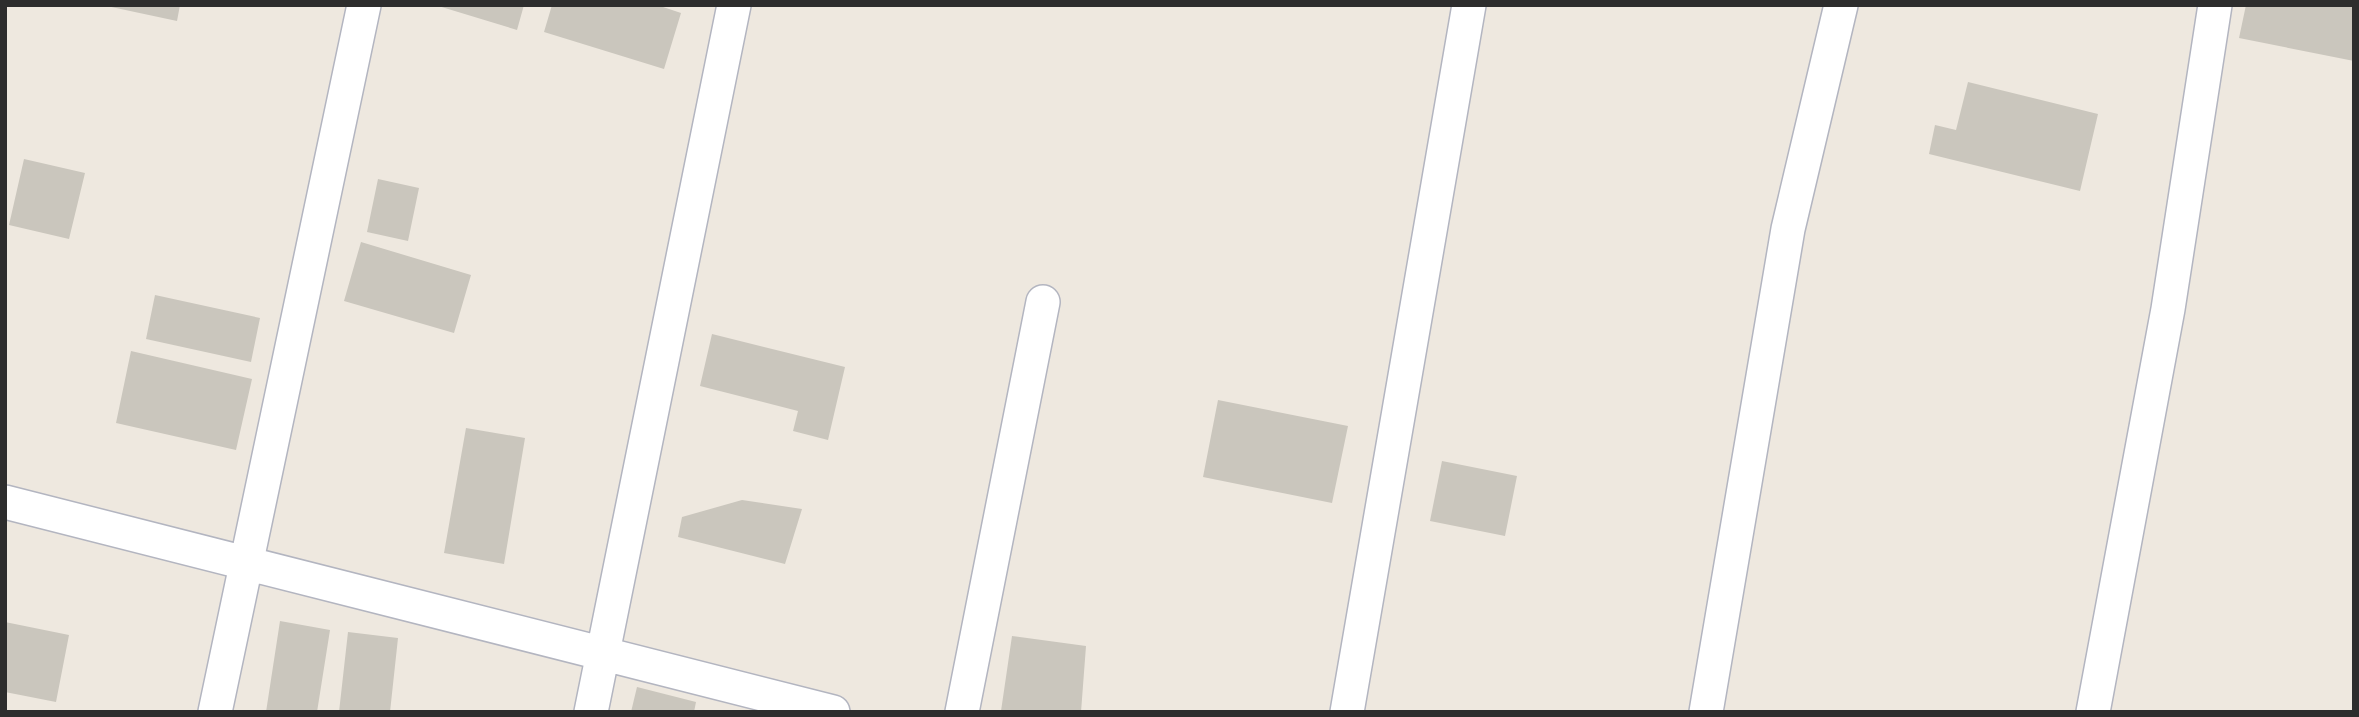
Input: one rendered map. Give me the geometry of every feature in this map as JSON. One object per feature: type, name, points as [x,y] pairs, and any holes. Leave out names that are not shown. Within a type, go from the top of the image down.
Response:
[{"type":"street","points":[[215,712],[364,5]]},
{"type":"street","points":[[590,712],[734,5]]},
{"type":"street","points":[[1347,712],[1469,5]]},
{"type":"street","points":[[1706,712],[1788,229],[1841,5]]},
{"type":"street","points":[[2093,712],[2168,309],[2215,5]]},
{"type":"street","points":[[962,712],[1043,302]]},
{"type":"street","points":[[5,502],[833,712]]},
{"type":"building","points":[[102,5],[180,5],[177,21]]},
{"type":"building","points":[[435,5],[524,5],[517,30]]},
{"type":"building","points":[[552,5],[657,5],[681,13],[664,69],[544,32]]},
{"type":"building","points":[[2246,5],[2354,5],[2354,61],[2239,38]]},
{"type":"building","points":[[1968,82],[2098,114],[2080,191],[1929,154],[1935,125],[1956,130]]},
{"type":"building","points":[[24,159],[85,173],[69,239],[9,225]]},
{"type":"building","points":[[378,179],[419,188],[408,241],[367,232]]},
{"type":"building","points":[[361,242],[471,275],[454,333],[344,301]]},
{"type":"building","points":[[155,295],[260,318],[251,362],[146,339]]},
{"type":"building","points":[[712,334],[845,367],[828,440],[793,431],[798,411],[700,386]]},
{"type":"building","points":[[131,351],[252,379],[236,450],[116,423]]},
{"type":"building","points":[[1218,400],[1348,426],[1332,503],[1203,477]]},
{"type":"building","points":[[466,428],[525,438],[504,564],[444,553]]},
{"type":"building","points":[[1442,461],[1517,476],[1505,536],[1430,521]]},
{"type":"building","points":[[742,500],[802,509],[785,564],[678,537],[682,517]]},
{"type":"building","points":[[280,621],[330,630],[317,712],[266,712]]},
{"type":"building","points":[[5,622],[69,635],[56,702],[5,692]]},
{"type":"building","points":[[348,632],[398,638],[390,712],[339,712]]},
{"type":"building","points":[[1012,636],[1086,646],[1081,712],[1001,711]]},
{"type":"building","points":[[637,687],[696,702],[694,712],[631,712]]}]
